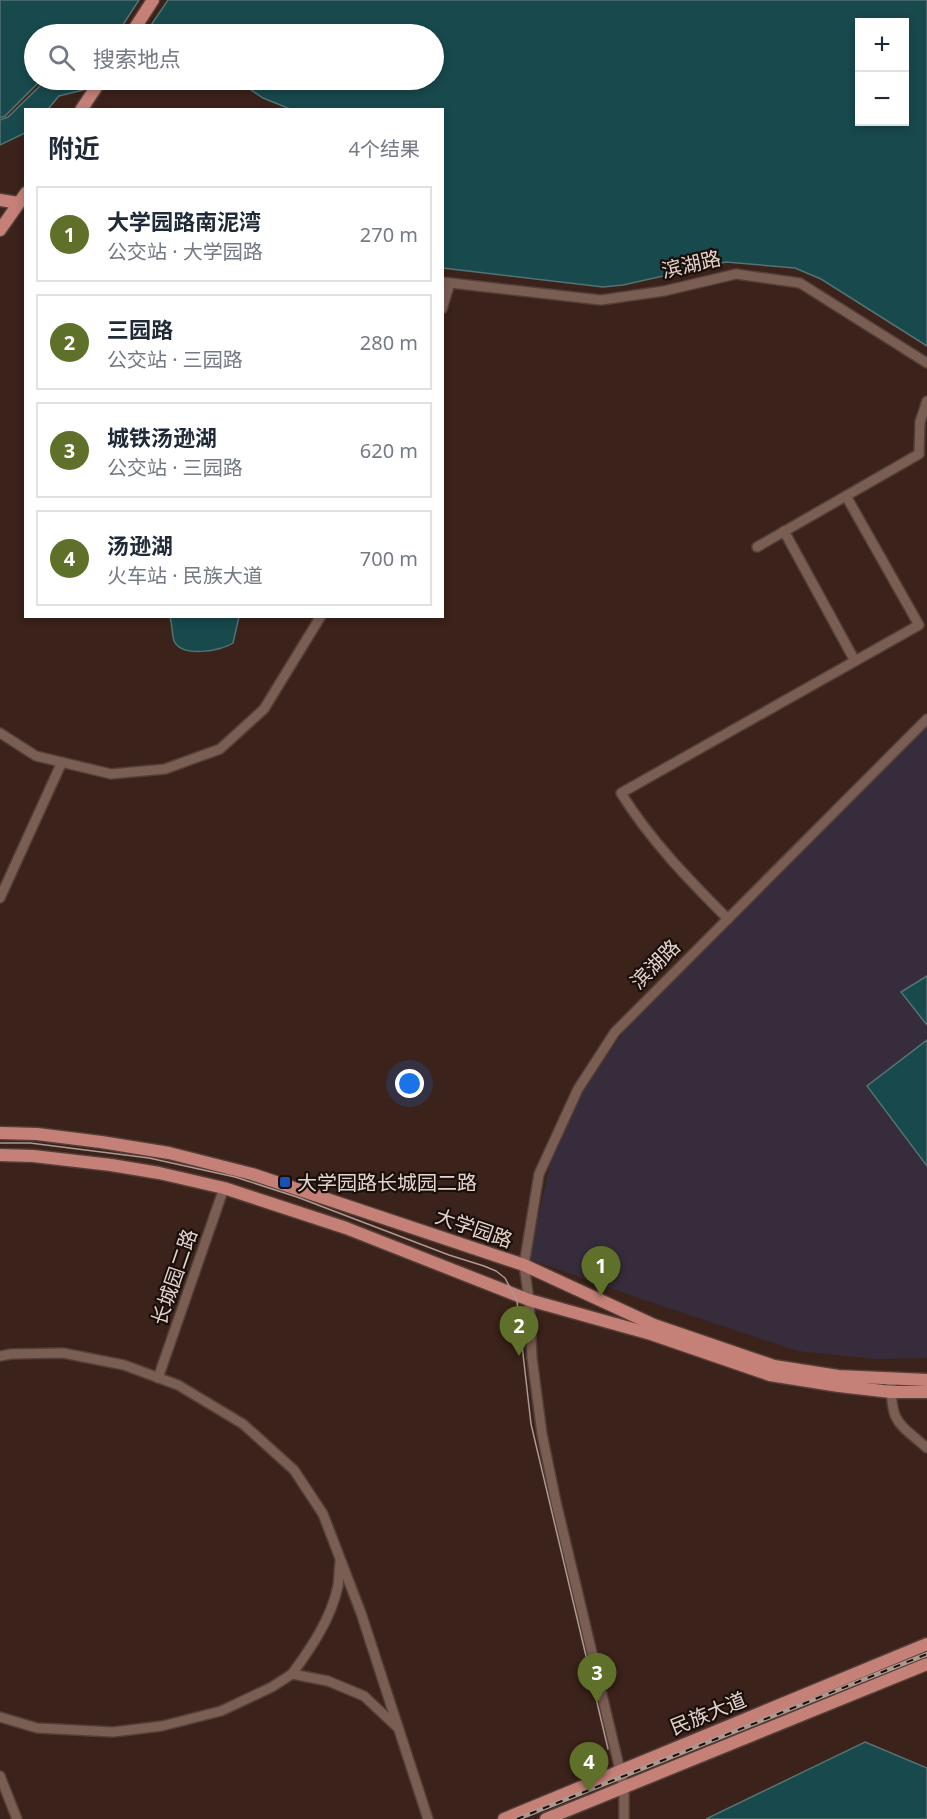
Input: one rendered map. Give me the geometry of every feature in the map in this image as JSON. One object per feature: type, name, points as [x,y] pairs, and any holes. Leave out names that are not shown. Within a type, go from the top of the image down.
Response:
[{"type":"main road","points":[[137,24],[153,0]]},
{"type":"main road","points":[[82,108],[94,90]]},
{"type":"main road","points":[[0,200],[21,203]]},
{"type":"main road","points":[[0,207],[21,203]]},
{"type":"main road","points":[[0,230],[21,203]]},
{"type":"main road","name":"大学园路","points":[[0,1133],[37,1134],[169,1153],[252,1174],[524,1265],[654,1325],[774,1366],[927,1392]]},
{"type":"main road","name":"大学园路","points":[[0,1155],[33,1156],[111,1165],[224,1188],[346,1228],[529,1300],[651,1334],[770,1375],[839,1386],[891,1386],[927,1380]]},
{"type":"main road","name":"民族大道","points":[[504,1819],[927,1644]]},
{"type":"main road","name":"民族大道","points":[[546,1819],[927,1664]]},
{"type":"street","name":"滨湖路","points":[[446,282],[601,300],[664,291],[736,274],[800,283],[927,363]]},
{"type":"street","points":[[757,547],[846,496],[923,457],[920,422],[927,401]]},
{"type":"street","points":[[728,919],[681,871],[636,818],[621,793],[919,625],[846,496]]},
{"type":"street","points":[[784,531],[855,661]]},
{"type":"street","points":[[0,733],[36,756],[111,774],[165,769],[220,749],[264,709],[320,618]]},
{"type":"street","name":"滨湖路","points":[[624,1819],[624,1787],[542,1434],[532,1358],[529,1300],[524,1265],[539,1174],[578,1089],[615,1032],[927,719]]},
{"type":"street","points":[[0,898],[62,762]]},
{"type":"street","name":"长城园二路","points":[[158,1378],[224,1188]]},
{"type":"street","points":[[0,1356],[63,1353],[124,1365],[178,1385],[243,1424],[294,1470],[323,1514],[340,1558],[361,1613],[428,1819]]},
{"type":"street","points":[[891,1386],[894,1418],[900,1426],[927,1448]]},
{"type":"street","points":[[2,1721],[37,1728],[113,1732],[162,1726],[221,1711],[272,1687],[292,1674],[326,1620],[338,1586],[340,1558]]},
{"type":"street","points":[[292,1674],[328,1681],[364,1696],[399,1729]]},
{"type":"street","points":[[0,1776],[17,1819]]},
{"type":"shaded area","points":[[927,721],[927,1358],[875,1359],[797,1351],[529,1259],[550,1164],[579,1098],[627,1026]]},
{"type":"water","points":[[0,0],[139,0],[123,24],[24,24],[24,90],[31,90],[5,116],[0,118]]},
{"type":"water","points":[[168,0],[927,0],[927,346],[821,279],[795,268],[726,262],[623,285],[603,287],[444,268],[444,108],[288,108],[263,98],[251,90],[444,90],[444,24],[152,24]]},
{"type":"water","points":[[36,90],[83,90],[59,96],[49,108],[24,108],[24,133],[0,145],[0,120],[8,117]]},
{"type":"water","points":[[170,618],[239,618],[233,643],[227,646],[193,651],[185,650],[174,641]]},
{"type":"water","points":[[927,976],[927,1025],[901,992]]},
{"type":"water","points":[[927,1040],[927,1166],[867,1086]]},
{"type":"water","points":[[865,1742],[927,1768],[927,1819],[706,1819]]},
{"type":"tram line","points":[[0,1143],[30,1143],[149,1158],[235,1177],[297,1197],[484,1266],[505,1278],[517,1301],[531,1424],[608,1749]]},
{"type":"railway","points":[[517,1819],[927,1654]]},
{"type":"place","name":"大学园路长城园二路","points":[[285,1182]]},
{"type":"place","name":"大学园路南泥湾","points":[[601,1296]]},
{"type":"place","name":"三园路","points":[[519,1356]]},
{"type":"place","name":"城铁汤逊湖","points":[[597,1703]]},
{"type":"place","name":"汤逊湖","points":[[589,1792]]}]
